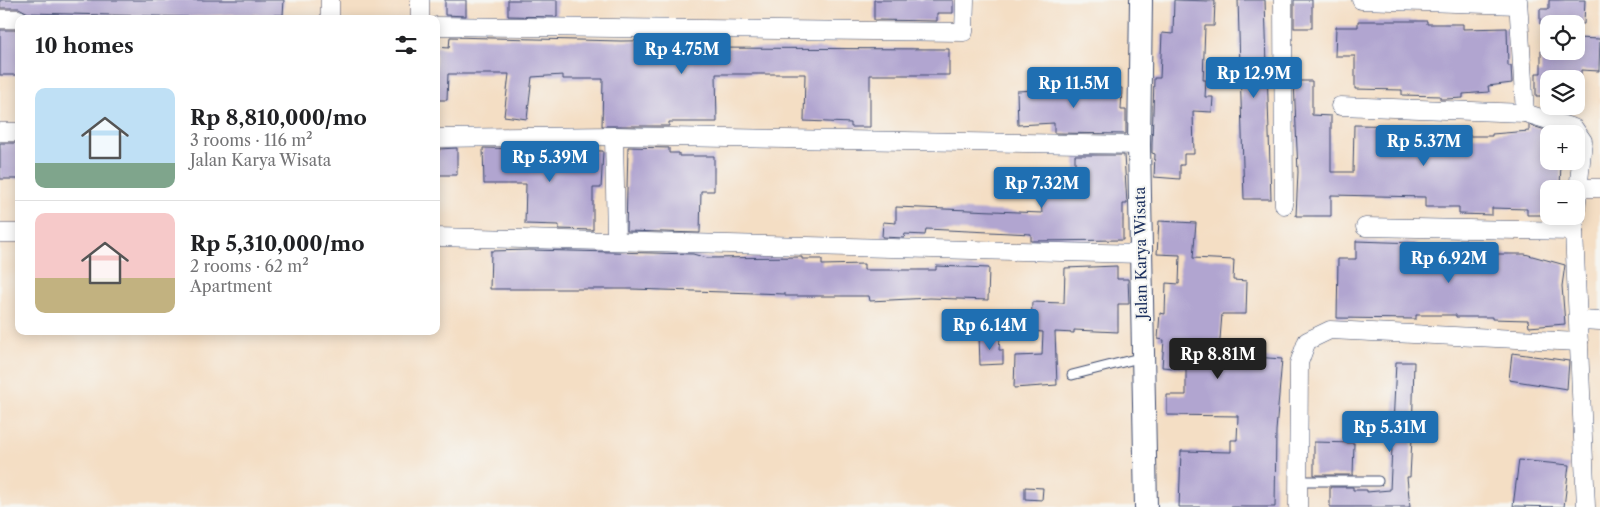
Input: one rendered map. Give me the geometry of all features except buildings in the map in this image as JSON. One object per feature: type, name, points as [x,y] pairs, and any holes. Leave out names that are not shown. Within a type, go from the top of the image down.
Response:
[{"type":"street","points":[[330,0],[330,15]]},
{"type":"street","points":[[420,0],[420,15]]},
{"type":"street","points":[[440,26],[964,32],[965,0]]},
{"type":"street","name":"Jalan Karya Wisata","points":[[1141,0],[1139,145],[1146,507]]},
{"type":"street","points":[[1284,0],[1284,205]]},
{"type":"street","points":[[1361,0],[1518,2],[1525,113]]},
{"type":"street","points":[[0,19],[15,19]]},
{"type":"street","points":[[1340,106],[1525,113],[1565,124],[1579,133],[1583,141],[1580,180]]},
{"type":"street","points":[[0,132],[15,132]]},
{"type":"street","points":[[614,136],[616,240]]},
{"type":"street","points":[[440,138],[614,136],[1139,145]]},
{"type":"street","points":[[1585,188],[1600,188]]},
{"type":"street","points":[[1365,227],[1540,224]]},
{"type":"street","points":[[1575,225],[1586,507]]},
{"type":"street","points":[[0,233],[15,233]]},
{"type":"street","points":[[440,237],[1142,254]]},
{"type":"street","points":[[1580,320],[1600,321]]},
{"type":"street","points":[[1298,507],[1300,481],[1299,363],[1307,340],[1330,330],[1579,342]]},
{"type":"lane","points":[[1072,375],[1143,357]]},
{"type":"lane","points":[[1300,481],[1378,481]]}]
